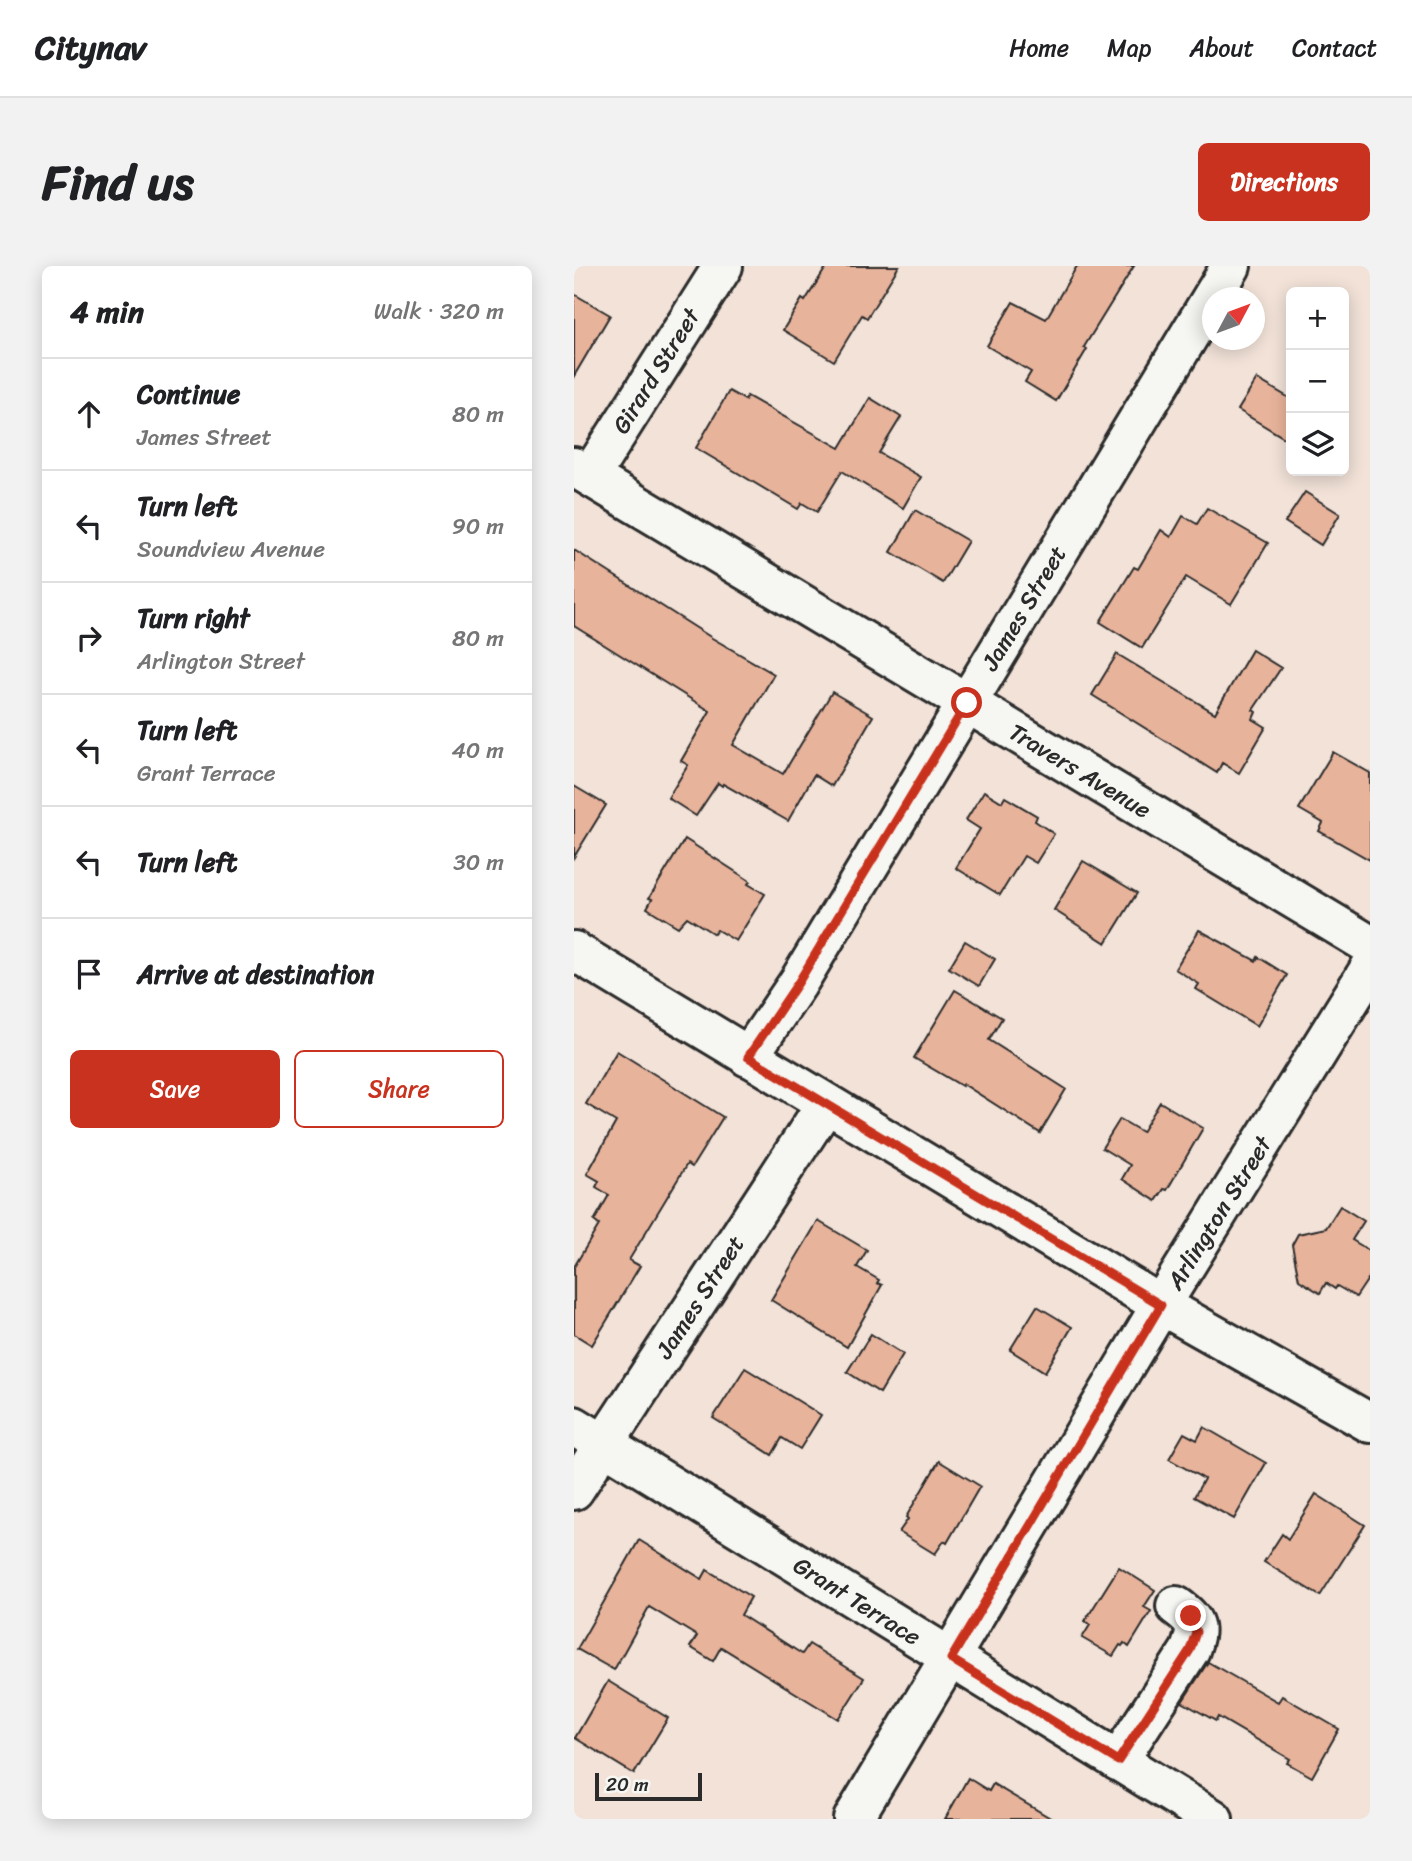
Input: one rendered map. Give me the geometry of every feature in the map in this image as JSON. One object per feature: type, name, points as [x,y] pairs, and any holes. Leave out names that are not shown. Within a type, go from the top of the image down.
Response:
[{"type":"street","name":"Girard Street","points":[[582,471],[723,266]]},
{"type":"street","name":"James Street","points":[[748,1057],[798,983],[1231,266]]},
{"type":"street","name":"Travers Avenue","points":[[582,471],[1370,945]]},
{"type":"street","points":[[574,951],[1161,1305],[1370,1423]]},
{"type":"street","name":"Arlington Street","points":[[853,1819],[1161,1305],[1370,968]]},
{"type":"street","name":"James Street","points":[[574,1490],[589,1436],[826,1104]]},
{"type":"street","name":"Grant Terrace","points":[[589,1436],[1213,1819]]},
{"type":"street","points":[[1118,1761],[1190,1650],[1196,1632],[1191,1616],[1177,1606]]},
{"type":"building","points":[[827,266],[899,266],[867,318],[862,315],[834,361],[783,330]]},
{"type":"building","points":[[1077,266],[1134,266],[1084,347],[1087,349],[1056,401],[1025,382],[1031,372],[987,346],[1013,302],[1046,319]]},
{"type":"building","points":[[574,294],[610,315],[574,376]]},
{"type":"building","points":[[1257,379],[1286,396],[1286,439],[1238,410]]},
{"type":"building","points":[[729,391],[745,400],[747,396],[840,448],[870,398],[901,417],[879,453],[921,477],[903,508],[842,471],[817,512],[802,503],[798,509],[696,448]]},
{"type":"building","points":[[1305,492],[1340,514],[1321,545],[1285,522]]},
{"type":"building","points":[[1207,508],[1268,543],[1231,604],[1186,577],[1142,648],[1100,622],[1134,567],[1138,569],[1161,530],[1171,537],[1183,516],[1197,524]]},
{"type":"building","points":[[915,510],[968,541],[943,583],[891,552]]},
{"type":"building","points":[[574,550],[774,674],[733,745],[783,774],[832,692],[873,716],[832,786],[814,775],[788,821],[718,783],[696,816],[668,798],[688,765],[681,761],[710,711],[574,626]]},
{"type":"building","points":[[1252,650],[1281,668],[1253,710],[1256,712],[1253,719],[1266,727],[1239,773],[1222,763],[1217,773],[1092,695],[1117,654],[1215,713]]},
{"type":"building","points":[[1333,752],[1370,773],[1370,860],[1319,831],[1323,823],[1299,809]]},
{"type":"building","points":[[574,786],[606,805],[574,857]]},
{"type":"building","points":[[984,791],[1002,802],[1005,797],[1037,816],[1035,821],[1054,834],[1036,863],[1024,856],[1000,895],[956,868],[980,829],[966,820]]},
{"type":"building","points":[[685,839],[750,881],[748,884],[765,894],[736,941],[717,930],[714,934],[687,917],[678,927],[647,908],[652,899],[649,898]]},
{"type":"building","points":[[1083,861],[1137,893],[1106,943],[1054,910]]},
{"type":"building","points":[[1199,930],[1256,961],[1258,957],[1287,975],[1257,1026],[1196,989],[1199,984],[1175,969]]},
{"type":"building","points":[[965,941],[995,959],[979,986],[949,968]]},
{"type":"building","points":[[955,990],[1002,1018],[989,1040],[1066,1089],[1040,1133],[963,1084],[962,1086],[914,1058]]},
{"type":"building","points":[[617,1051],[723,1117],[692,1167],[687,1164],[629,1260],[640,1266],[592,1345],[574,1334],[574,1267],[599,1225],[594,1221],[609,1195],[596,1187],[599,1181],[587,1174],[616,1122],[586,1104]]},
{"type":"building","points":[[1160,1102],[1203,1128],[1167,1190],[1164,1189],[1156,1201],[1122,1179],[1130,1165],[1102,1148],[1120,1119],[1142,1132]]},
{"type":"building","points":[[1340,1206],[1364,1221],[1352,1240],[1370,1251],[1370,1276],[1356,1297],[1326,1283],[1320,1293],[1299,1280],[1292,1245],[1298,1234],[1326,1228]]},
{"type":"building","points":[[818,1221],[867,1250],[857,1267],[879,1280],[877,1283],[882,1285],[847,1347],[771,1300]]},
{"type":"building","points":[[1037,1306],[1072,1327],[1045,1372],[1010,1350]]},
{"type":"building","points":[[871,1334],[903,1354],[880,1393],[847,1372]]},
{"type":"building","points":[[745,1368],[821,1415],[800,1449],[782,1438],[772,1455],[713,1418]]},
{"type":"building","points":[[1204,1427],[1266,1463],[1234,1519],[1194,1497],[1204,1479],[1169,1459],[1184,1433],[1197,1440]]},
{"type":"building","points":[[939,1461],[980,1486],[947,1543],[944,1541],[935,1554],[899,1532]]},
{"type":"building","points":[[1316,1494],[1365,1525],[1320,1596],[1264,1562],[1282,1534],[1288,1539]]},
{"type":"building","points":[[639,1540],[702,1579],[707,1570],[751,1597],[741,1615],[802,1654],[809,1644],[864,1678],[838,1719],[721,1647],[713,1661],[690,1647],[697,1636],[649,1607],[614,1670],[577,1649]]},
{"type":"building","points":[[1119,1567],[1155,1590],[1144,1607],[1151,1611],[1129,1647],[1124,1643],[1120,1645],[1113,1656],[1082,1638],[1090,1625],[1085,1621]]},
{"type":"building","points":[[1208,1662],[1278,1702],[1282,1696],[1339,1729],[1312,1777],[1287,1763],[1290,1759],[1218,1717],[1216,1721],[1182,1702]]},
{"type":"building","points":[[608,1681],[668,1718],[634,1774],[575,1738]]},
{"type":"building","points":[[968,1778],[989,1791],[993,1784],[1052,1819],[945,1819]]},
{"type":"route","points":[[967,703],[798,983],[748,1057],[1161,1305],[951,1659],[1118,1761],[1190,1650],[1196,1632],[1191,1616]]}]
